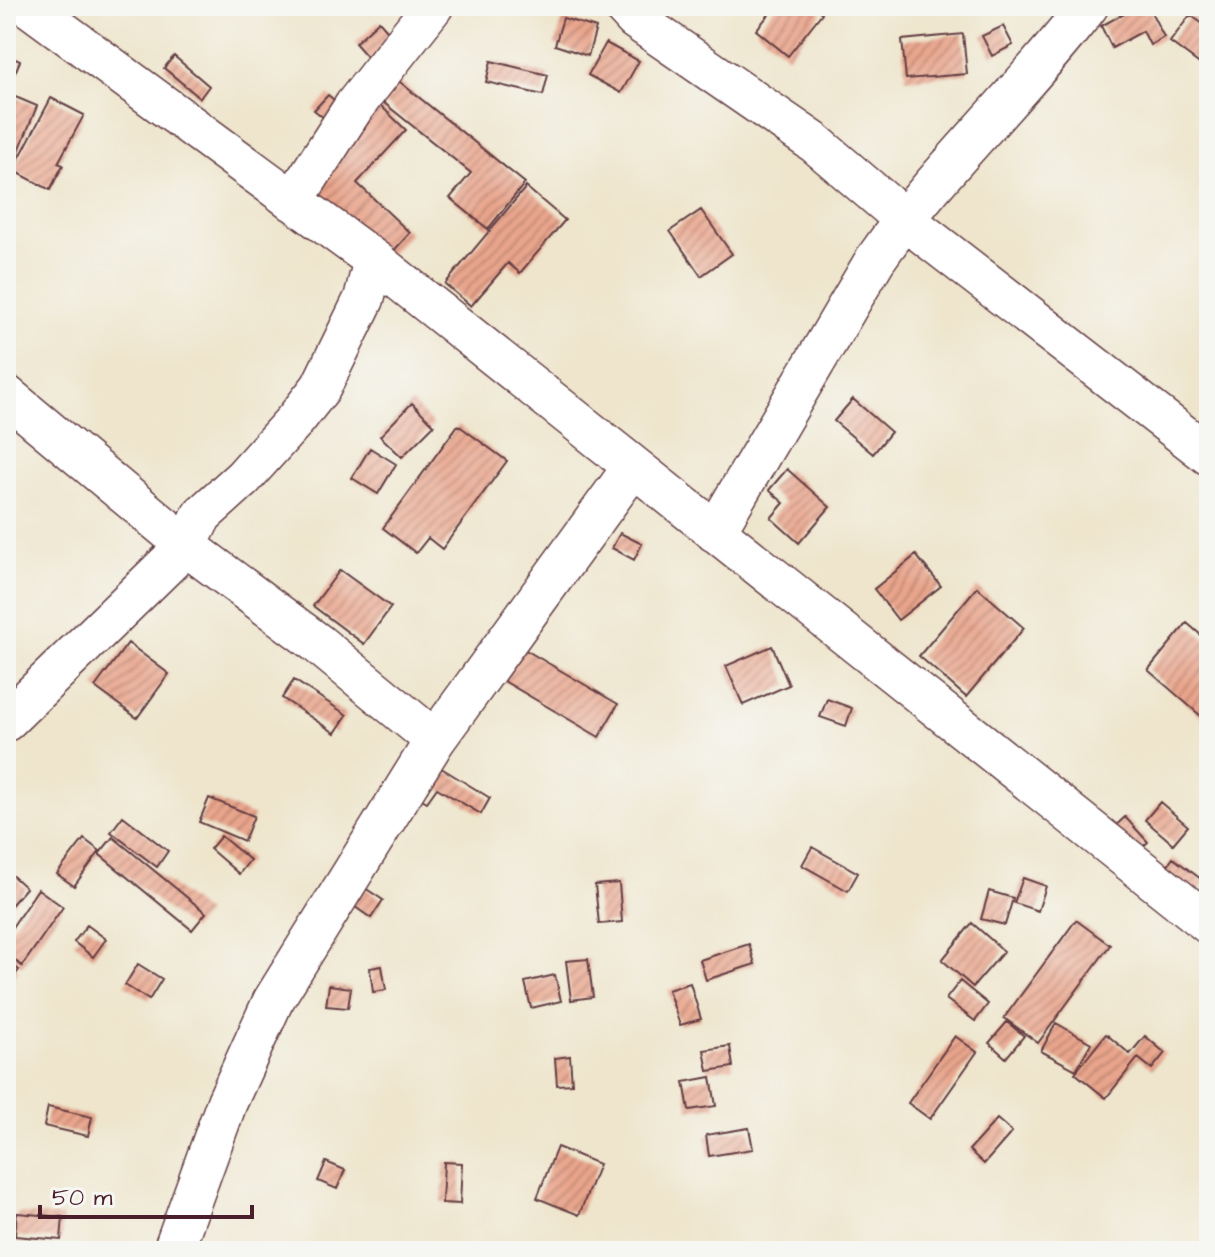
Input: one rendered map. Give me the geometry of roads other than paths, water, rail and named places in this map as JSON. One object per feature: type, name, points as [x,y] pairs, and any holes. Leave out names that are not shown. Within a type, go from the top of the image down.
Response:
[{"type":"street","points":[[28,6],[374,260],[1209,924]]},
{"type":"street","points":[[293,201],[355,105],[433,6]]},
{"type":"street","points":[[715,532],[875,260],[904,219],[1088,6]]},
{"type":"street","points":[[634,10],[815,143],[904,219],[1209,455]]},
{"type":"street","points":[[6,721],[187,545],[202,515],[243,478],[296,419],[321,387],[364,299],[374,260]]},
{"type":"street","points":[[6,395],[187,545],[317,643],[435,740]]},
{"type":"street","points":[[173,1251],[227,1102],[273,1001],[435,740],[633,467]]}]
